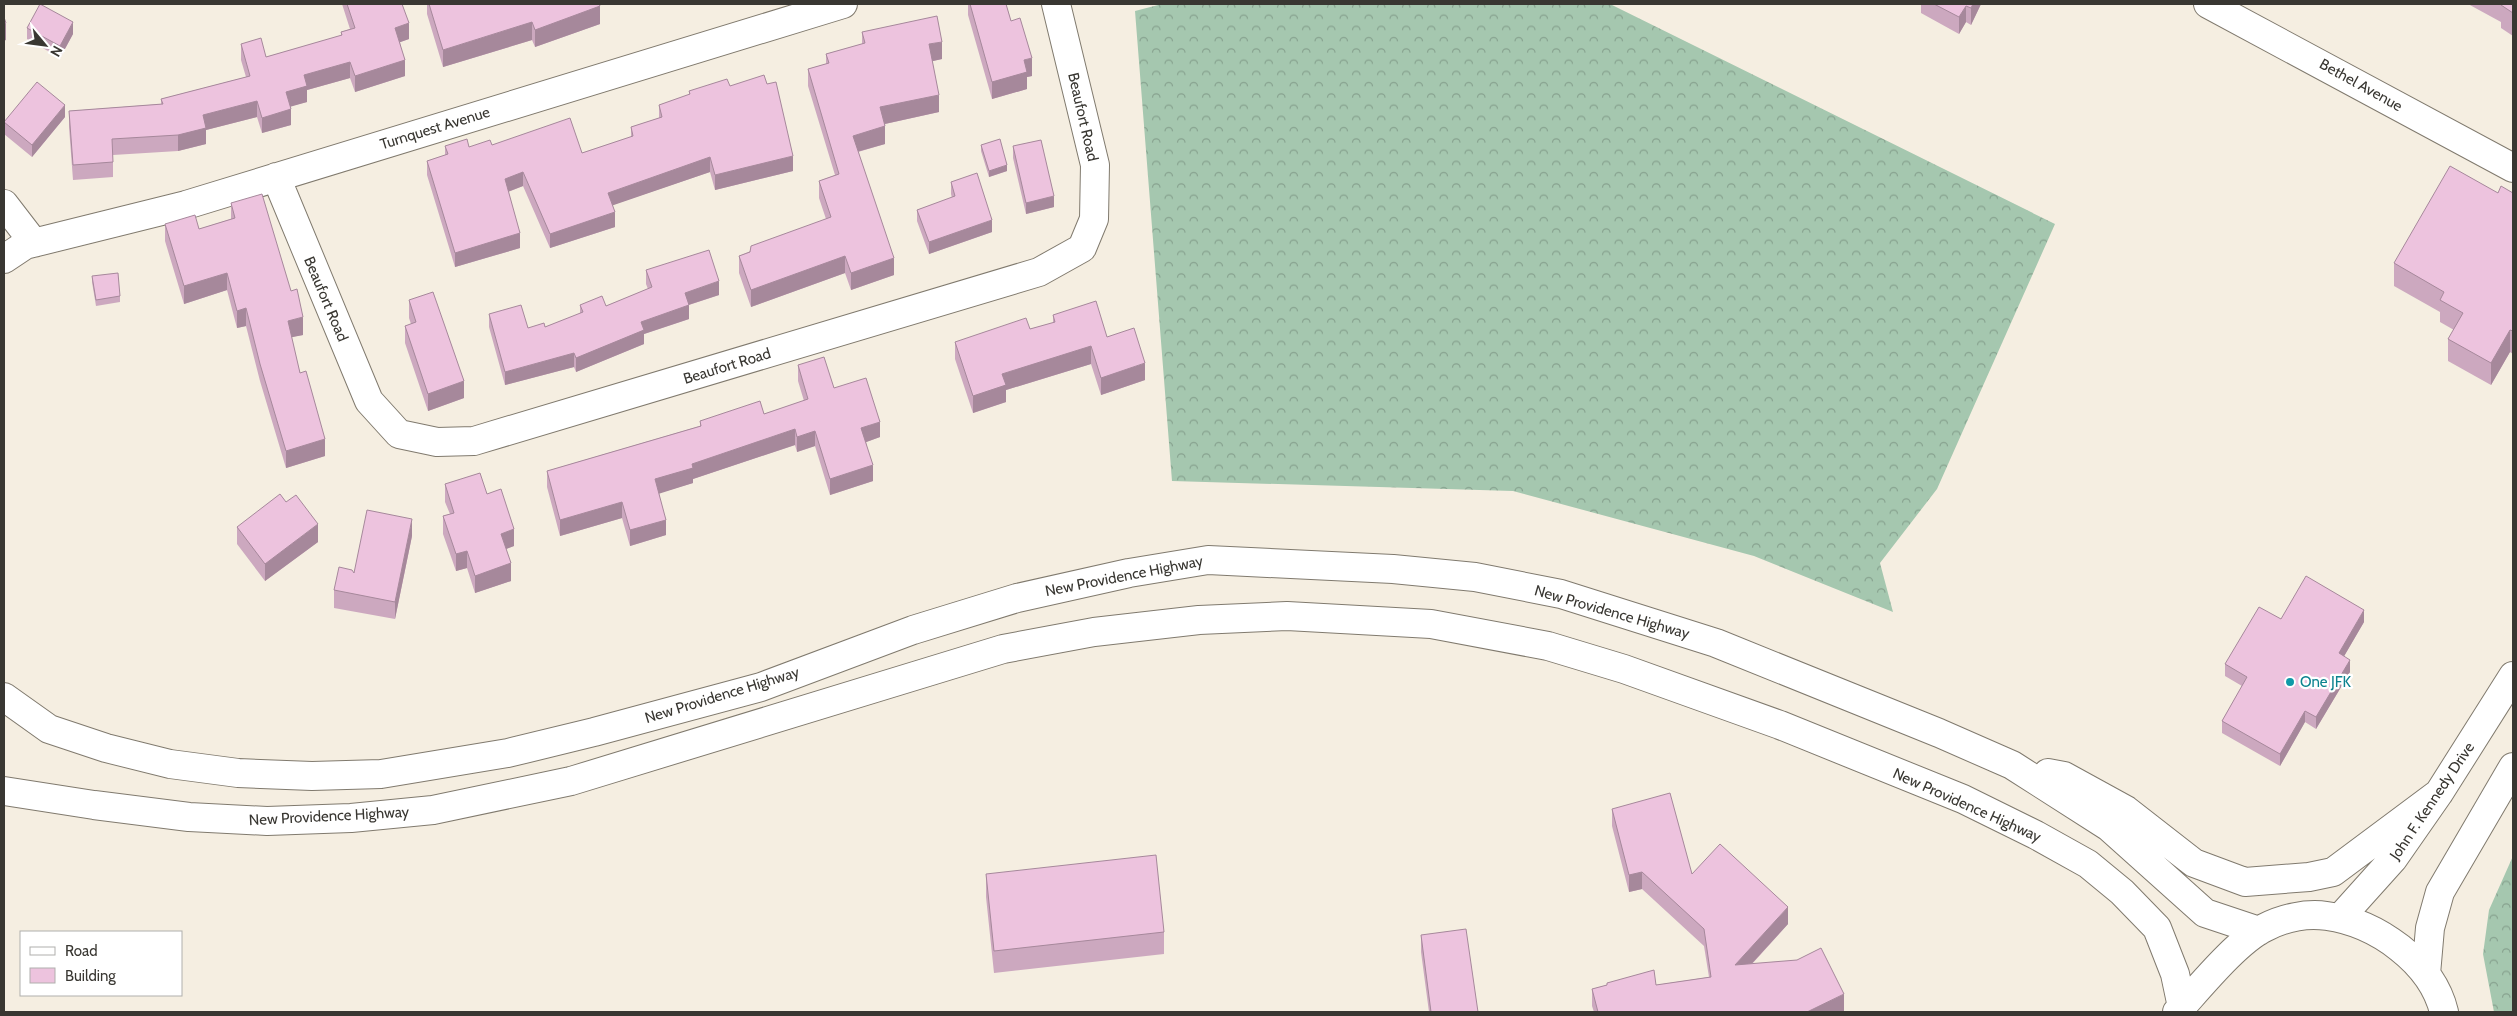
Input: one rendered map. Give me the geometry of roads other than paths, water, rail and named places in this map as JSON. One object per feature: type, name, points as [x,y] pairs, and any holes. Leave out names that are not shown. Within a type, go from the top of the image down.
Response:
[{"type":"main road","name":"Turnquest Avenue","points":[[17,248],[186,205],[843,4]]},
{"type":"main road","name":"Beaufort Road","points":[[276,177],[369,401],[399,434],[437,442],[474,441],[1039,272],[1082,248],[1094,219],[1095,165],[1056,4]]},
{"type":"main road","name":"Bethel Avenue","points":[[2208,4],[2513,168]]},
{"type":"main road","points":[[4,204],[17,248]]},
{"type":"main road","name":"New Providence Highway","points":[[4,697],[49,729],[106,748],[170,764],[238,773],[312,776],[381,774],[508,753],[594,732],[761,686],[913,630],[1017,598],[1129,573],[1208,560],[1393,569],[1475,577],[1561,594],[1716,643],[1939,733],[2012,765],[2109,827],[2205,913],[2259,931]]},
{"type":"main road","name":"New Providence Highway","points":[[4,791],[179,816],[248,820],[351,818],[433,810],[571,781],[1003,649],[1094,632],[1199,620],[1286,616],[1431,624],[1548,646],[1624,669],[1780,724],[1963,800],[2036,835],[2088,864],[2122,892],[2157,928],[2175,974],[2180,1010]]},
{"type":"main road","name":"John F. Kennedy Drive","points":[[2340,918],[2393,859],[2439,793],[2513,676]]},
{"type":"main road","points":[[2012,765],[2064,776],[2126,810],[2194,863],[2245,882],[2309,877],[2333,872],[2439,793]]},
{"type":"main road","points":[[2426,974],[2430,928],[2440,892],[2513,767]]},
{"type":"main road","name":"New Providence Highway","points":[[2180,1010],[2242,944],[2259,931],[2297,916],[2326,915],[2368,928],[2386,939],[2426,974],[2444,1012]]},
{"type":"place","name":"One JFK","points":[[2290,682]]}]
